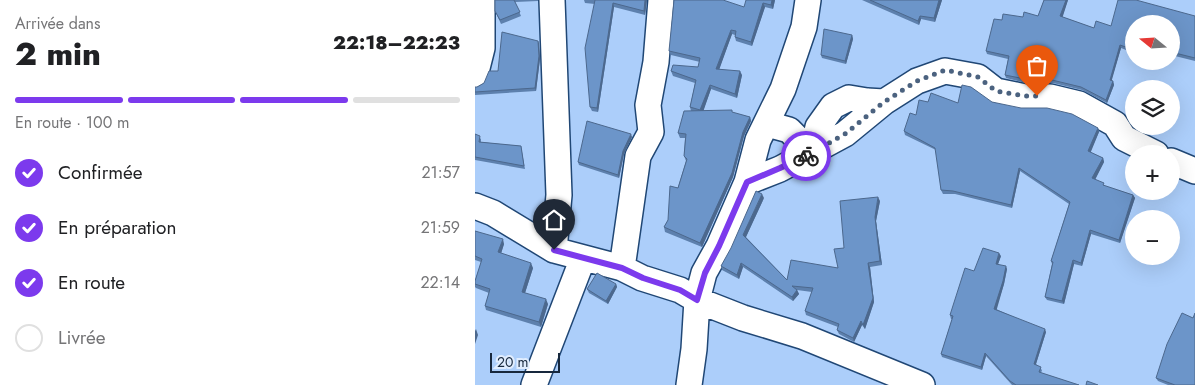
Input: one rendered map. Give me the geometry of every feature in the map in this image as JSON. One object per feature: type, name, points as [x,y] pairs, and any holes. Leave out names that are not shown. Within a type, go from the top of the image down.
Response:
[{"type":"street","points":[[475,76],[482,48],[481,0]]},
{"type":"street","points":[[552,0],[559,195],[554,250]]},
{"type":"street","points":[[622,268],[638,156],[651,132],[648,105],[656,62],[661,0]]},
{"type":"street","points":[[689,385],[694,349],[697,300],[705,273],[747,182],[758,140],[783,89],[804,27],[808,0]]},
{"type":"street","points":[[812,153],[818,127],[833,106],[849,98],[884,102],[917,81],[945,70],[978,77],[996,91],[1025,96],[1050,97],[1079,104],[1115,124],[1125,138],[1139,145]]},
{"type":"street","points":[[767,124],[789,130],[812,153]]},
{"type":"street","points":[[747,182],[812,153]]},
{"type":"street","points":[[1180,165],[1195,171]]},
{"type":"street","points":[[475,206],[493,213],[554,250],[622,268],[643,278],[680,290],[697,300],[743,318],[802,336],[922,385]]},
{"type":"street","points":[[534,385],[583,258]]},
{"type":"building","points":[[495,0],[514,0],[520,12],[500,20],[495,11]]},
{"type":"building","points":[[595,0],[645,0],[644,11],[613,3],[597,108],[590,107],[585,48]]},
{"type":"building","points":[[674,0],[723,0],[744,7],[746,0],[772,0],[771,5],[763,3],[751,42],[735,37],[736,31],[731,30],[716,69],[740,71],[735,94],[710,85],[700,110],[690,107],[696,80],[671,71],[673,65],[698,67],[700,58],[669,51]]},
{"type":"building","points":[[870,0],[939,0],[934,18],[920,16],[918,21]]},
{"type":"building","points":[[1044,0],[1066,0],[1060,16],[1094,28],[1096,21],[1111,26],[1118,0],[1136,0],[1195,16],[1195,58],[1180,54],[1180,15],[1125,15],[1125,47],[1120,45],[1110,80],[1113,81],[1106,100],[1081,87],[1052,80],[1025,79],[1005,75],[1009,56],[986,51],[994,19],[1002,20],[1003,14],[1023,17],[1024,12],[1038,16]]},
{"type":"building","points":[[824,29],[852,35],[845,61],[821,55]]},
{"type":"building","points":[[502,32],[538,41],[539,56],[535,88],[475,92],[475,87],[484,83],[489,71],[498,71]]},
{"type":"building","points":[[962,85],[971,87],[992,102],[1021,108],[1047,108],[1072,114],[1098,128],[1088,151],[1103,158],[1092,178],[1104,183],[1103,185],[1125,192],[1125,200],[1131,200],[1128,210],[1125,210],[1125,221],[1119,240],[1090,230],[1081,263],[1073,260],[1062,301],[1045,297],[1053,262],[1051,261],[1070,202],[1019,168],[1011,205],[953,191],[941,190],[935,148],[904,131],[910,113],[916,115],[919,100],[928,102],[931,93],[958,103]]},
{"type":"building","points":[[732,110],[732,112],[750,117],[743,132],[732,173],[700,243],[664,227],[668,220],[670,186],[678,188],[687,159],[684,156],[686,134],[678,133],[684,111]]},
{"type":"building","points":[[587,121],[631,134],[623,151],[618,175],[578,162]]},
{"type":"building","points":[[475,134],[480,136],[479,142],[521,146],[524,166],[475,157]]},
{"type":"building","points":[[756,191],[762,194],[743,235],[787,280],[791,260],[838,268],[834,249],[844,248],[840,201],[878,197],[875,217],[880,261],[868,263],[873,298],[863,325],[861,321],[853,338],[837,330],[839,324],[805,311],[813,288],[792,286],[797,290],[792,297],[741,263],[737,275],[721,266]]},
{"type":"building","points":[[475,231],[503,239],[498,252],[531,263],[522,292],[546,299],[539,322],[485,306],[490,289],[475,284],[482,259],[475,256]]},
{"type":"building","points":[[983,248],[999,253],[996,264],[1006,266],[994,309],[1045,329],[1034,364],[1041,367],[1039,372],[1079,385],[1016,385],[1010,381],[985,353],[981,367],[941,354],[953,316],[950,315],[965,268],[974,271]]},
{"type":"building","points":[[597,273],[616,284],[606,301],[587,289]]},
{"type":"building","points":[[1182,313],[1193,318],[1195,313],[1195,385],[1175,385],[1156,378],[1167,344]]},
{"type":"building","points":[[1087,381],[1098,385],[1086,385]]},
{"type":"way so far","points":[[806,156],[845,134],[884,102],[917,81],[945,70],[978,77],[996,91],[1037,96]]},
{"type":"route","points":[[554,250],[622,268],[643,278],[680,290],[697,300],[705,273],[747,182],[806,156]]}]
